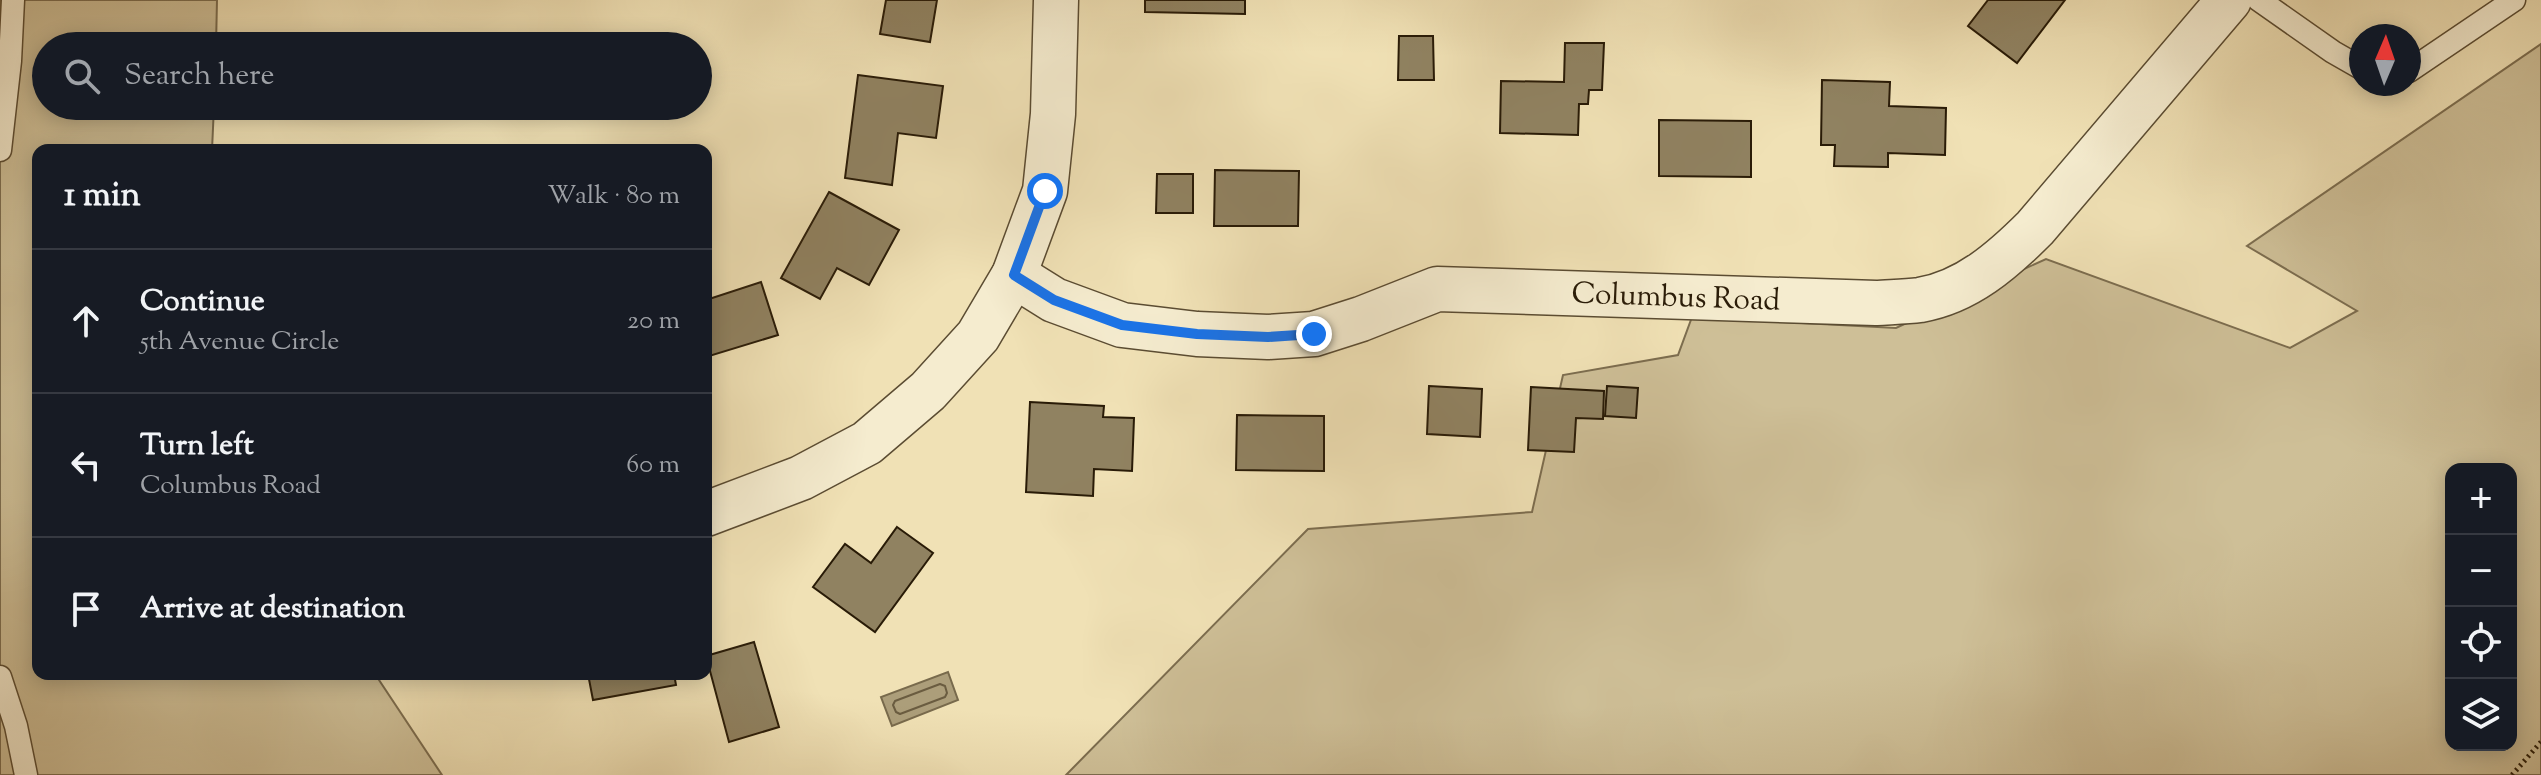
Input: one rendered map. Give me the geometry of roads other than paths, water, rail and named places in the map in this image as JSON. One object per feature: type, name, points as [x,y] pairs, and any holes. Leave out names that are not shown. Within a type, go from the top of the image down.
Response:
[{"type":"street","points":[[712,512],[801,478],[867,443],[928,391],[978,336],[1014,275],[1045,191],[1053,114],[1056,0]]},
{"type":"street","name":"Columbus Road","points":[[1014,275],[1054,300],[1122,325],[1197,334],[1268,337],[1314,334],[1437,289],[1876,303],[1922,300],[1965,285],[2001,261],[2035,228],[2229,0]]},
{"type":"lane","points":[[0,150],[13,0]]},
{"type":"lane","points":[[2259,0],[2349,61]]},
{"type":"lane","points":[[2421,63],[2514,0]]},
{"type":"lane","points":[[0,677],[16,726],[26,775]]},
{"type":"water","points":[[948,672],[958,700],[892,726],[881,697]]}]
